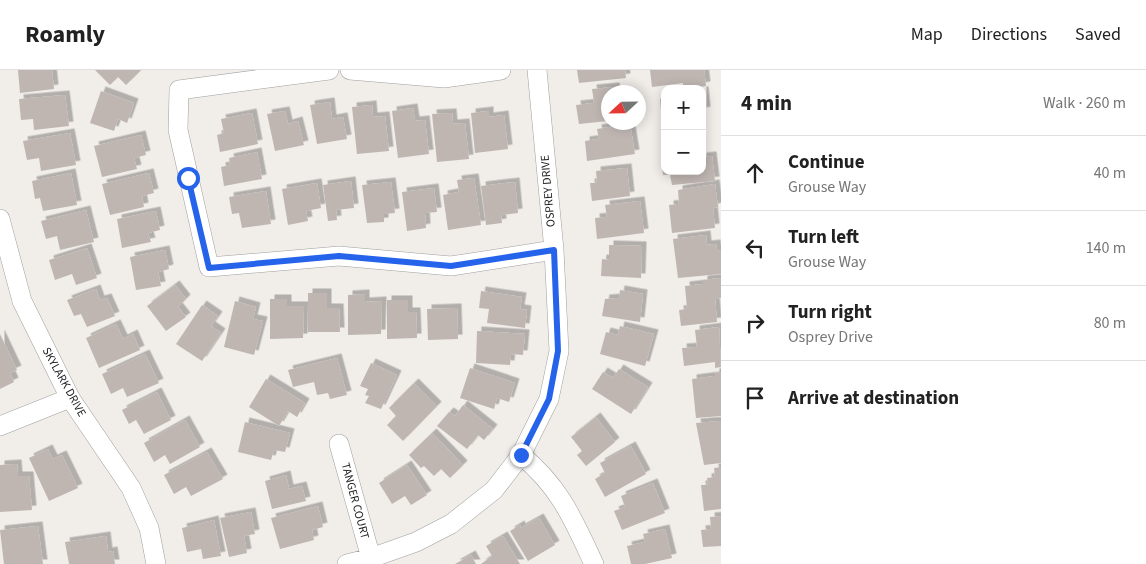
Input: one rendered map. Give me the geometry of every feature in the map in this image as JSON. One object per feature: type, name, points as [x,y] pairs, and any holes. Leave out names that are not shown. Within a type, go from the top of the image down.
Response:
[{"type":"street","points":[[329,70],[179,90],[178,130],[209,268],[339,256],[451,266],[554,250]]},
{"type":"street","points":[[350,70],[444,78],[501,70]]},
{"type":"street","name":"OSPREY DRIVE","points":[[348,564],[416,542],[450,524],[494,490],[521,455],[549,399],[558,351],[554,250],[537,70]]},
{"type":"street","name":"SKYLARK DRIVE","points":[[0,219],[22,301],[70,398],[131,488],[149,528],[156,564]]},
{"type":"street","points":[[0,426],[70,398]]},
{"type":"street","name":"TANGER COURT","points":[[339,444],[371,558]]},
{"type":"street","points":[[521,455],[540,471],[567,505],[594,564]]},
{"type":"building","points":[[18,70],[52,70],[54,89],[20,93]]},
{"type":"building","points":[[95,70],[141,70],[126,85],[118,77],[110,85]]},
{"type":"building","points":[[577,70],[625,70],[626,78],[579,83]]},
{"type":"building","points":[[650,70],[704,70],[706,85],[683,85],[683,83],[652,87]]},
{"type":"building","points":[[601,88],[601,122],[579,124],[576,105],[594,103],[592,89]]},
{"type":"building","points":[[101,91],[134,103],[127,123],[118,119],[114,131],[90,123]]},
{"type":"building","points":[[65,95],[69,126],[34,130],[33,119],[21,120],[19,99]]},
{"type":"building","points":[[330,102],[332,119],[343,117],[347,139],[317,144],[310,105]]},
{"type":"building","points":[[372,105],[373,117],[385,116],[389,151],[357,154],[352,107]]},
{"type":"building","points":[[413,108],[415,121],[425,120],[429,154],[398,158],[392,111]]},
{"type":"building","points":[[285,111],[288,124],[298,121],[304,145],[275,151],[267,114]]},
{"type":"building","points":[[489,111],[489,117],[504,115],[508,149],[475,153],[471,113]]},
{"type":"building","points":[[252,113],[258,144],[220,152],[217,135],[224,133],[221,119]]},
{"type":"building","points":[[452,113],[453,124],[465,123],[469,159],[437,162],[432,114]]},
{"type":"building","points":[[597,129],[631,130],[635,154],[587,161],[585,141],[599,139]]},
{"type":"building","points":[[70,133],[76,165],[41,171],[39,158],[27,160],[23,141]]},
{"type":"building","points":[[141,135],[146,155],[134,158],[137,169],[102,177],[94,146]]},
{"type":"building","points":[[257,152],[262,179],[224,186],[221,167],[230,165],[229,158]]},
{"type":"building","points":[[712,156],[715,181],[672,185],[670,175],[706,175],[706,157]]},
{"type":"building","points":[[627,168],[630,196],[592,201],[590,183],[597,183],[596,171]]},
{"type":"building","points":[[71,173],[77,205],[43,211],[40,198],[35,199],[32,181]]},
{"type":"building","points":[[149,173],[154,193],[142,196],[144,207],[110,215],[102,184]]},
{"type":"building","points":[[474,178],[481,225],[448,230],[443,195],[459,192],[457,180]]},
{"type":"building","points":[[351,181],[354,208],[336,210],[337,220],[328,221],[323,185]]},
{"type":"building","points":[[391,182],[395,213],[384,214],[384,222],[367,223],[362,185]]},
{"type":"building","points":[[515,182],[518,213],[501,215],[502,223],[486,225],[481,186]]},
{"type":"building","points":[[317,183],[321,208],[306,211],[308,221],[288,225],[282,189]]},
{"type":"building","points":[[715,184],[718,207],[713,208],[715,228],[672,233],[669,205],[679,204],[678,190]]},
{"type":"building","points":[[434,188],[437,212],[425,213],[426,228],[407,231],[402,192]]},
{"type":"building","points":[[266,191],[271,224],[242,228],[239,213],[232,214],[229,197]]},
{"type":"building","points":[[640,201],[644,233],[597,239],[595,218],[607,217],[605,205]]},
{"type":"building","points":[[86,210],[94,242],[60,250],[57,236],[46,239],[41,221]]},
{"type":"building","points":[[156,211],[160,230],[148,233],[151,242],[122,248],[117,219]]},
{"type":"building","points":[[706,235],[707,245],[716,244],[717,251],[721,250],[721,274],[678,278],[673,239]]},
{"type":"building","points":[[609,245],[642,246],[641,278],[601,276],[602,259],[609,260]]},
{"type":"building","points":[[87,248],[97,278],[76,285],[72,274],[55,280],[49,260]]},
{"type":"building","points":[[165,250],[169,269],[158,272],[161,286],[136,290],[130,257]]},
{"type":"building","points":[[721,278],[721,298],[715,299],[717,322],[681,326],[679,310],[687,309],[685,286],[703,284],[703,280]]},
{"type":"building","points":[[175,285],[186,299],[178,307],[186,317],[166,331],[147,306]]},
{"type":"building","points":[[96,289],[100,300],[107,298],[115,316],[87,327],[81,314],[74,316],[67,300]]},
{"type":"building","points":[[620,290],[643,294],[640,322],[602,316],[605,299],[619,298]]},
{"type":"building","points":[[481,291],[522,297],[520,309],[527,310],[525,328],[487,323],[489,309],[479,308]]},
{"type":"building","points":[[308,293],[327,293],[327,308],[339,308],[340,332],[308,332]]},
{"type":"building","points":[[365,294],[365,302],[382,301],[381,334],[348,335],[348,295]]},
{"type":"building","points":[[270,299],[287,299],[287,306],[304,306],[303,338],[270,339]]},
{"type":"building","points":[[387,300],[408,300],[408,312],[416,312],[417,338],[387,339]]},
{"type":"building","points":[[235,301],[256,307],[253,319],[263,321],[254,355],[224,347]]},
{"type":"building","points":[[202,305],[218,316],[211,326],[221,333],[202,361],[176,344]]},
{"type":"building","points":[[457,308],[458,339],[428,340],[427,309]]},
{"type":"building","points":[[116,324],[123,339],[133,334],[140,350],[99,368],[86,338]]},
{"type":"building","points":[[620,326],[654,334],[645,366],[600,354],[606,332],[618,335]]},
{"type":"building","points":[[719,327],[721,367],[715,368],[715,362],[684,366],[682,348],[697,347],[695,330]]},
{"type":"building","points":[[477,331],[525,334],[523,355],[511,354],[510,365],[476,363]]},
{"type":"building","points":[[0,334],[17,370],[10,373],[14,382],[0,389]]},
{"type":"building","points":[[145,354],[159,383],[127,397],[123,388],[111,394],[102,374]]},
{"type":"building","points":[[337,358],[347,395],[330,399],[328,393],[317,395],[314,382],[293,387],[288,370]]},
{"type":"building","points":[[371,363],[397,375],[381,409],[365,403],[369,396],[365,395],[368,389],[360,386]]},
{"type":"building","points":[[470,368],[515,383],[509,402],[497,398],[494,409],[460,398]]},
{"type":"building","points":[[619,369],[648,387],[631,414],[592,389],[603,372],[613,378]]},
{"type":"building","points":[[721,372],[721,416],[696,418],[692,379],[715,376],[715,373]]},
{"type":"building","points":[[266,379],[305,403],[297,417],[288,411],[279,426],[249,407]]},
{"type":"building","points":[[414,383],[437,406],[403,441],[387,425],[396,416],[389,408]]},
{"type":"building","points":[[157,392],[171,420],[144,434],[136,420],[129,424],[122,410]]},
{"type":"building","points":[[463,405],[493,429],[484,440],[478,435],[467,449],[437,426],[449,412],[455,416]]},
{"type":"building","points":[[596,417],[615,442],[586,466],[577,455],[582,451],[571,437]]},
{"type":"building","points":[[185,420],[200,447],[170,464],[165,455],[154,462],[144,443]]},
{"type":"building","points":[[721,421],[721,463],[704,465],[696,423]]},
{"type":"building","points":[[245,422],[290,433],[285,452],[274,450],[271,460],[238,452]]},
{"type":"building","points":[[432,433],[463,465],[450,478],[441,469],[434,476],[424,466],[421,468],[409,455]]},
{"type":"building","points":[[631,446],[646,474],[605,497],[595,479],[605,473],[600,463]]},
{"type":"building","points":[[48,449],[53,459],[62,455],[78,488],[49,501],[29,458]]},
{"type":"building","points":[[207,452],[223,479],[191,496],[186,487],[174,494],[164,475]]},
{"type":"building","points":[[17,464],[18,476],[29,476],[32,510],[0,512],[0,465]]},
{"type":"building","points":[[407,465],[427,495],[411,505],[405,496],[392,504],[379,483]]},
{"type":"building","points":[[721,467],[721,509],[704,511],[701,485],[708,485],[707,478],[715,477],[714,468]]},
{"type":"building","points":[[286,475],[289,489],[302,486],[306,501],[272,509],[265,481]]},
{"type":"building","points":[[653,483],[665,513],[622,530],[614,511],[625,507],[621,496]]},
{"type":"building","points":[[318,506],[323,527],[312,530],[314,540],[280,549],[271,518]]},
{"type":"building","points":[[251,512],[255,534],[244,536],[247,553],[229,557],[220,518]]},
{"type":"building","points":[[721,516],[721,546],[703,547],[701,530],[711,529],[710,517]]},
{"type":"building","points":[[539,518],[555,545],[528,561],[510,531],[520,525],[521,528]]},
{"type":"building","points":[[214,520],[221,556],[203,559],[201,549],[187,552],[182,528]]},
{"type":"building","points":[[38,526],[43,564],[4,564],[0,530]]},
{"type":"building","points":[[665,529],[672,558],[645,564],[631,564],[627,546],[645,542],[643,534]]},
{"type":"building","points":[[106,536],[108,552],[113,551],[115,564],[69,564],[65,542]]},
{"type":"building","points":[[503,536],[520,564],[481,564],[492,556],[486,546]]},
{"type":"building","points":[[471,555],[476,564],[455,564]]},
{"type":"route","points":[[188,178],[209,268],[266,261],[339,256],[451,266],[554,250],[558,351],[549,399],[521,455]]}]
